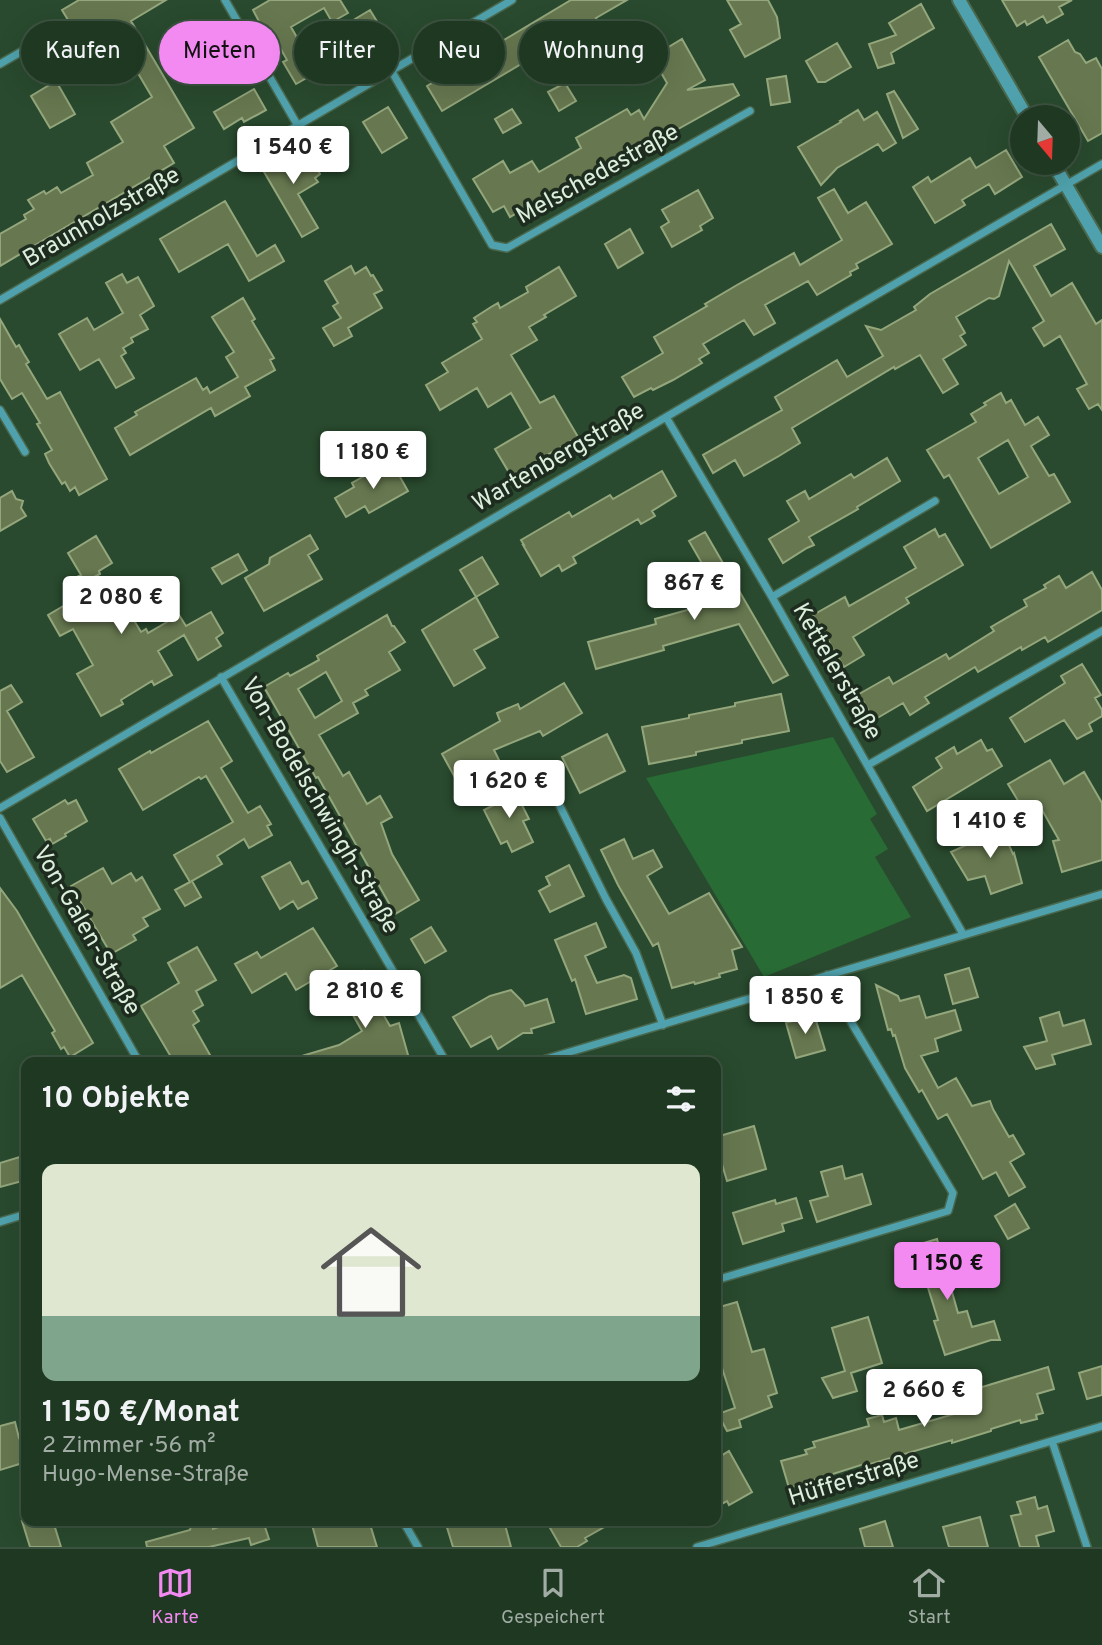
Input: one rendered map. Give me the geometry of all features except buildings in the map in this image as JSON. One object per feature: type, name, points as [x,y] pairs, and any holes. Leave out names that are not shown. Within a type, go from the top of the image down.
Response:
[{"type":"street","points":[[225,0],[298,126]]},
{"type":"street","name":"Braunholzstraße","points":[[399,65],[512,0]]},
{"type":"street","points":[[959,0],[1020,105]]},
{"type":"street","points":[[0,64],[21,52]]},
{"type":"street","name":"Braunholzstraße","points":[[0,300],[368,84]]},
{"type":"street","name":"Melschedestraße","points":[[399,84],[492,245],[507,248],[750,111]]},
{"type":"street","name":"Wartenbergstraße","points":[[0,808],[1102,164]]},
{"type":"street","points":[[1060,175],[1102,247]]},
{"type":"street","points":[[0,410],[25,452]]},
{"type":"street","name":"Kettelerstraße","points":[[666,417],[772,597],[963,934]]},
{"type":"street","name":"Kettelerstraße","points":[[772,597],[935,501]]},
{"type":"street","name":"Kettelerstraße","points":[[868,765],[1102,631]]},
{"type":"street","name":"Von-Bodelschwingh-Straße","points":[[221,677],[443,1057]]},
{"type":"street","points":[[543,772],[606,900],[636,953],[663,1025]]},
{"type":"street","name":"Von-Galen-Straße","points":[[0,818],[136,1057]]},
{"type":"street","points":[[553,1057],[1102,894]]},
{"type":"street","points":[[721,1279],[948,1211],[953,1193],[832,990],[827,975]]},
{"type":"street","points":[[0,1222],[21,1216]]},
{"type":"street","name":"Hüfferstraße","points":[[697,1547],[1102,1426]]},
{"type":"street","points":[[1052,1441],[1087,1547]]},
{"type":"street","points":[[406,1526],[418,1547]]},
{"type":"green space","points":[[833,737],[877,814],[870,819],[888,849],[875,857],[911,917],[764,977],[646,778]]}]
